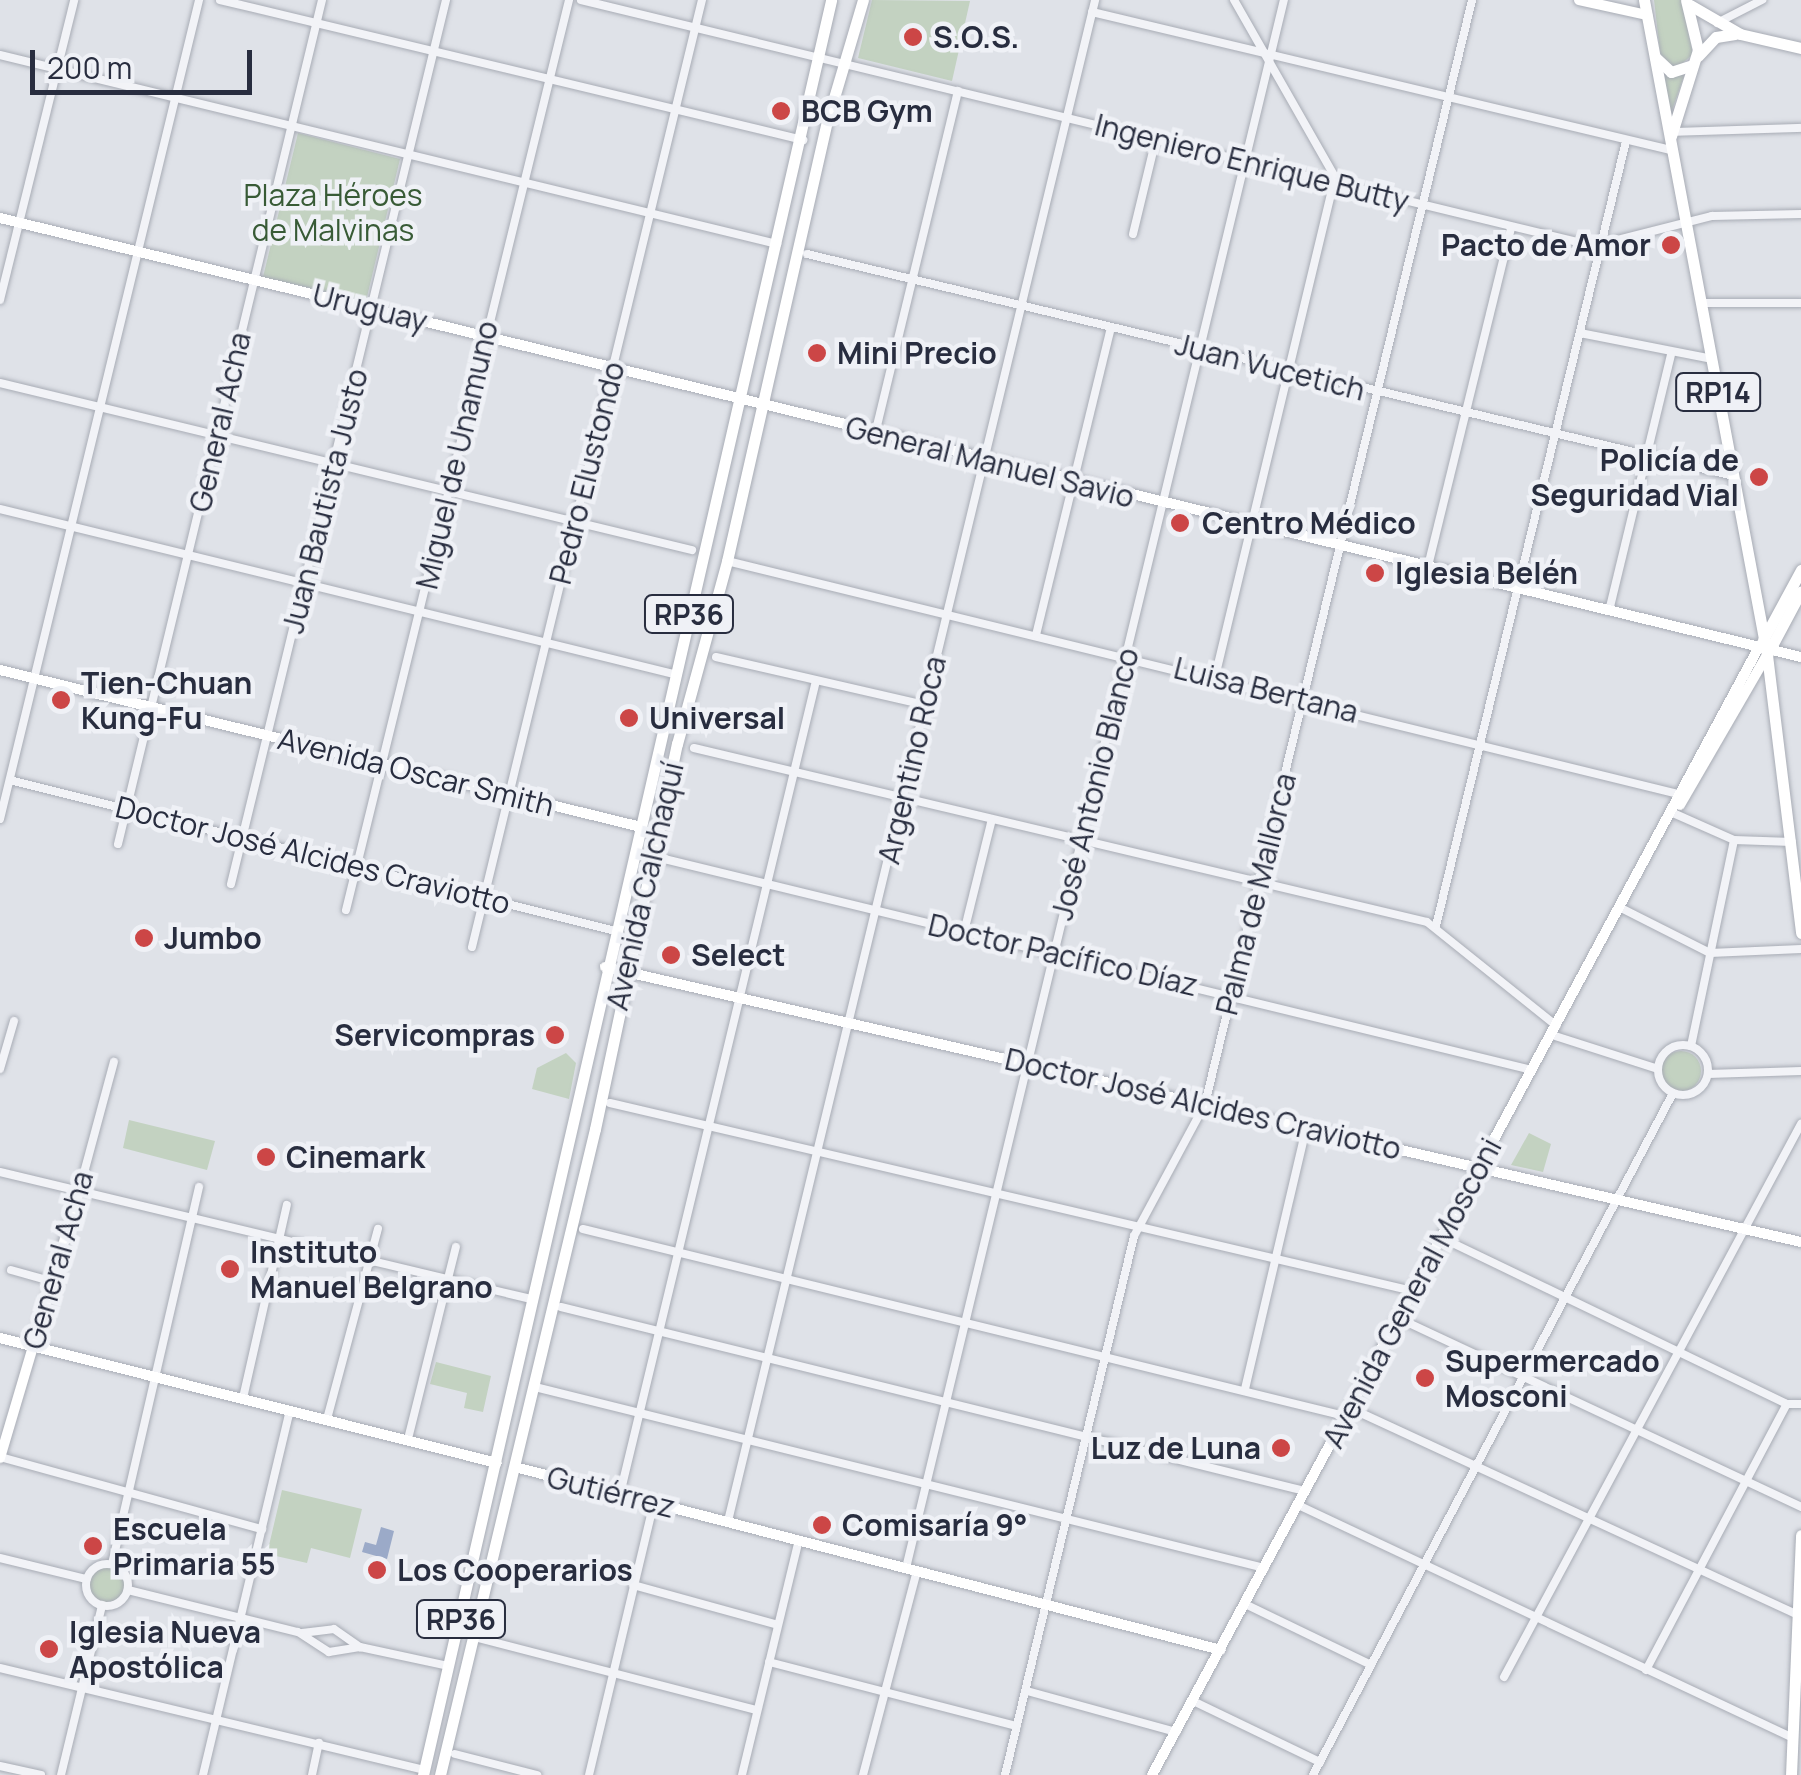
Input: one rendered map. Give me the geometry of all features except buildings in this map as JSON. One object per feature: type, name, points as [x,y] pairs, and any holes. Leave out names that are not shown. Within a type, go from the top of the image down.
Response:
[{"type":"main road","name":"Avenida Calchaquí","points":[[535,1387],[620,1021],[616,1010],[652,856],[648,828],[674,674],[803,140],[831,0]]},
{"type":"main road","name":"Avenida Calchaquí","points":[[423,1772],[497,1462],[612,930],[648,828],[727,560],[828,118],[863,0]]},
{"type":"main road","points":[[1580,0],[1647,6],[1655,57],[1678,73],[1716,37],[1740,34]]},
{"type":"main road","points":[[1687,1],[1716,24],[1740,34],[1801,48]]},
{"type":"main road","points":[[1687,1],[1696,59]]},
{"type":"main road","name":"RP14","points":[[1655,57],[1795,819],[1792,842],[1801,933]]},
{"type":"main road","name":"RP14","points":[[1671,142],[1696,59]]},
{"type":"main road","name":"Uruguay","points":[[0,218],[740,401]]},
{"type":"main road","name":"General Manuel Savio","points":[[740,401],[1801,658]]},
{"type":"main road","name":"Avenida General Mosconi","points":[[1152,1775],[1764,648],[1801,570]]},
{"type":"main road","name":"Avenida General Mosconi","points":[[1764,648],[1801,591]]},
{"type":"main road","name":"Avenida Oscar Smith","points":[[0,670],[648,828]]},
{"type":"main road","points":[[637,916],[648,828]]},
{"type":"main road","name":"Doctor José Alcides Craviotto","points":[[605,967],[1801,1242]]},
{"type":"main road","points":[[597,1007],[616,1010]]},
{"type":"main road","name":"General Acha","points":[[0,1457],[78,1196]]},
{"type":"main road","name":"Gutiérrez","points":[[0,1338],[497,1462]]},
{"type":"main road","name":"RP36","points":[[440,1775],[535,1387]]},
{"type":"main road","name":"Gutiérrez","points":[[516,1467],[1220,1650]]},
{"type":"main road","points":[[1791,1775],[1797,1760],[1793,1738],[1801,1534]]},
{"type":"street","points":[[0,300],[74,0]]},
{"type":"street","points":[[0,819],[38,679],[199,0]]},
{"type":"street","points":[[220,0],[803,140]]},
{"type":"street","name":"General Acha","points":[[118,844],[322,0]]},
{"type":"street","name":"Juan Bautista Justo","points":[[231,884],[446,0]]},
{"type":"street","name":"Miguel de Unamuno","points":[[346,910],[569,0]]},
{"type":"street","name":"Ingeniero Enrique Butty","points":[[580,0],[1600,247]]},
{"type":"street","name":"Pedro Elustondo","points":[[472,946],[702,0]]},
{"type":"street","name":"Argentino Roca","points":[[728,1521],[1095,0]]},
{"type":"street","points":[[1214,677],[1335,182],[1270,57],[1234,0]]},
{"type":"street","name":"José Antonio Blanco","points":[[864,1775],[885,1692],[926,1482],[1284,0]]},
{"type":"street","name":"Palma de Mallorca","points":[[1004,1775],[1139,1225],[1204,1104],[1472,0]]},
{"type":"street","points":[[1716,24],[1762,0]]},
{"type":"street","points":[[1092,12],[1626,141],[1671,142],[1801,128]]},
{"type":"street","points":[[0,55],[777,244]]},
{"type":"street","points":[[875,434],[958,91]]},
{"type":"street","points":[[1133,234],[1156,139]]},
{"type":"street","points":[[1436,926],[1626,141]]},
{"type":"street","points":[[1600,247],[1684,221],[1801,214]]},
{"type":"street","points":[[1428,566],[1511,226]]},
{"type":"street","name":"Juan Vucetich","points":[[807,254],[1734,476]]},
{"type":"street","points":[[1701,303],[1801,303]]},
{"type":"street","points":[[1036,635],[1111,328]]},
{"type":"street","points":[[1580,334],[1712,360]]},
{"type":"street","points":[[1608,611],[1671,354]]},
{"type":"street","points":[[0,383],[692,550]]},
{"type":"street","points":[[0,509],[674,674]]},
{"type":"street","name":"Luisa Bertana","points":[[727,560],[1480,742],[1683,796]]},
{"type":"street","points":[[716,657],[925,705]]},
{"type":"street","points":[[620,1494],[816,680]]},
{"type":"street","points":[[694,748],[1436,926],[1554,1030],[1658,1069],[1673,1094]]},
{"type":"street","name":"Doctor José Alcides Craviotto","points":[[12,781],[612,930]]},
{"type":"street","points":[[1673,813],[1734,840],[1792,842]]},
{"type":"street","points":[[964,932],[992,819]]},
{"type":"street","points":[[1691,1046],[1734,840]]},
{"type":"street","name":"Doctor Pacífico Díaz","points":[[652,856],[1532,1070]]},
{"type":"street","points":[[1621,908],[1710,953],[1801,950]]},
{"type":"street","points":[[0,1069],[14,1021]]},
{"type":"street","points":[[1658,1069],[1668,1050],[1691,1046]]},
{"type":"street","points":[[1673,1094],[1695,1092],[1708,1074],[1704,1057],[1691,1046]]},
{"type":"street","name":"General Acha","points":[[78,1196],[114,1062]]},
{"type":"street","points":[[1708,1074],[1801,1072]]},
{"type":"street","points":[[1313,1775],[1673,1094]]},
{"type":"street","points":[[610,1103],[1413,1291]]},
{"type":"street","points":[[1504,1677],[1742,1227],[1801,1124]]},
{"type":"street","points":[[1245,1389],[1306,1128]]},
{"type":"street","points":[[0,1172],[78,1196],[531,1299]]},
{"type":"street","points":[[112,1564],[199,1187]]},
{"type":"street","points":[[243,1398],[287,1206]]},
{"type":"street","points":[[328,1419],[378,1229]]},
{"type":"street","points":[[583,1229],[1348,1412],[1478,1467],[1798,1615]]},
{"type":"street","points":[[1442,1238],[1787,1404],[1801,1404]]},
{"type":"street","points":[[408,1439],[456,1248]]},
{"type":"street","points":[[12,1270],[54,1282]]},
{"type":"street","points":[[561,1307],[1306,1491]]},
{"type":"street","points":[[1398,1318],[1744,1484],[1801,1507]]},
{"type":"street","points":[[535,1387],[1070,1516],[1264,1568]]},
{"type":"street","points":[[1646,1670],[1787,1404]]},
{"type":"street","points":[[203,1775],[290,1410]]},
{"type":"street","points":[[0,1457],[262,1528]]},
{"type":"street","name":"Gutiérrez","points":[[497,1462],[516,1467]]},
{"type":"street","points":[[588,1775],[654,1503]]},
{"type":"street","points":[[1298,1505],[1793,1738]]},
{"type":"street","points":[[742,1775],[799,1540]]},
{"type":"street","points":[[0,1558],[86,1580]]},
{"type":"street","points":[[102,1606],[88,1592],[86,1580],[93,1568],[112,1564]]},
{"type":"street","points":[[102,1606],[116,1604],[128,1590],[127,1576],[112,1564]]},
{"type":"street","points":[[634,1585],[778,1625]]},
{"type":"street","points":[[128,1590],[298,1632],[329,1652],[360,1647],[448,1666]]},
{"type":"street","points":[[1246,1604],[1371,1665]]},
{"type":"street","points":[[61,1775],[102,1606]]},
{"type":"street","points":[[298,1632],[334,1629],[360,1647]]},
{"type":"street","points":[[474,1637],[756,1710]]},
{"type":"street","points":[[769,1662],[1017,1726]]},
{"type":"street","points":[[0,1668],[319,1743],[423,1772]]},
{"type":"street","points":[[1027,1691],[1176,1732]]},
{"type":"street","points":[[1193,1701],[1320,1762]]},
{"type":"street","points":[[312,1775],[319,1743]]},
{"type":"street","points":[[455,1754],[537,1775]]},
{"type":"street","points":[[0,1766],[40,1775]]},
{"type":"green space","name":"S.O.S.","points":[[872,0],[970,1],[952,81],[858,58]]},
{"type":"green space","points":[[1654,0],[1681,0],[1693,54],[1676,69],[1661,60]]},
{"type":"green space","points":[[1662,71],[1685,73],[1670,116]]},
{"type":"green space","name":"Plaza Héroes de Malvinas","points":[[298,133],[400,159],[366,301],[263,277]]},
{"type":"green space","points":[[1681,1051],[1695,1057],[1701,1071],[1695,1085],[1681,1091],[1667,1085],[1661,1071],[1667,1057]]},
{"type":"green space","points":[[566,1053],[576,1063],[569,1099],[532,1089],[537,1068]]},
{"type":"green space","points":[[129,1120],[215,1141],[207,1170],[123,1148]]},
{"type":"green space","points":[[1529,1133],[1551,1144],[1543,1172],[1511,1165]]},
{"type":"green space","points":[[436,1362],[491,1376],[483,1412],[464,1408],[467,1393],[430,1384]]},
{"type":"green space","points":[[282,1490],[362,1509],[350,1558],[311,1548],[307,1563],[267,1554]]},
{"type":"green space","points":[[107,1566],[120,1571],[125,1584],[120,1597],[107,1602],[94,1597],[89,1584],[94,1571]]},
{"type":"water","points":[[381,1527],[394,1531],[387,1559],[362,1552],[365,1542],[376,1545]]},
{"type":"place","name":"S.O.S.","points":[[913,37]]},
{"type":"place","name":"BCB Gym","points":[[781,111]]},
{"type":"place","name":"Pacto de Amor","points":[[1671,245]]},
{"type":"place","name":"Mini Precio","points":[[817,353]]},
{"type":"place","name":"Policía de Seguridad Vial","points":[[1759,477]]},
{"type":"place","name":"Centro Médico","points":[[1180,523]]},
{"type":"place","name":"Iglesia Belén","points":[[1375,573]]},
{"type":"place","name":"Tien-Chuan Kung-Fu","points":[[61,700]]},
{"type":"place","name":"Universal","points":[[629,718]]},
{"type":"place","name":"Jumbo","points":[[144,938]]},
{"type":"place","name":"Select","points":[[671,955]]},
{"type":"place","name":"Servicompras","points":[[555,1035]]},
{"type":"place","name":"Cinemark","points":[[266,1157]]},
{"type":"place","name":"Instituto Manuel Belgrano","points":[[230,1269]]},
{"type":"place","name":"Supermercado Mosconi","points":[[1425,1378]]},
{"type":"place","name":"Luz de Luna","points":[[1281,1448]]},
{"type":"place","name":"Comisaría 9°","points":[[822,1525]]},
{"type":"place","name":"Escuela Primaria 55","points":[[93,1546]]},
{"type":"place","name":"Los Cooperarios","points":[[377,1570]]},
{"type":"place","name":"Iglesia Nueva Apostólica","points":[[49,1649]]}]
